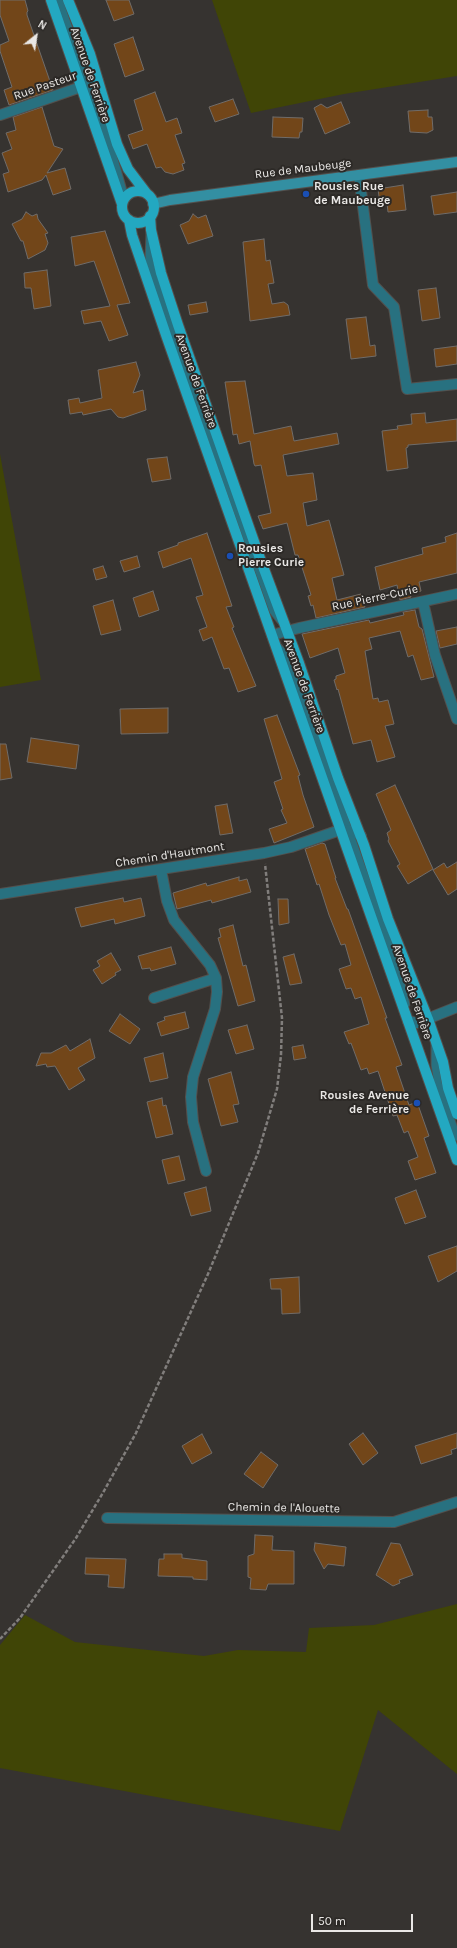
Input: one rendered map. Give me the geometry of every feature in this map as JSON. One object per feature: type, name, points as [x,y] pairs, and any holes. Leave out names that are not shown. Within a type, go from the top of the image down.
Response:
[{"type":"main road","name":"Avenue de Ferrière","points":[[51,0],[84,86],[124,201]]},
{"type":"main road","name":"Avenue de Ferrière","points":[[68,0],[90,54],[117,144],[128,169],[146,194]]},
{"type":"main road","points":[[137,191],[146,194],[153,204],[150,216],[138,223],[129,220],[123,213],[124,201],[132,192],[137,191]]},
{"type":"main road","name":"Avenue de Ferrière","points":[[150,216],[151,230],[160,273],[285,627],[361,836],[388,919],[425,1020],[435,1039],[457,1114]]},
{"type":"main road","name":"Avenue de Ferrière","points":[[129,220],[164,328],[273,639],[344,828],[408,1021],[457,1160]]},
{"type":"street","name":"Rue Pasteur","points":[[0,115],[98,81]]},
{"type":"street","name":"Rue de Maubeuge","points":[[153,204],[170,200],[457,162]]},
{"type":"street","points":[[359,175],[373,285],[394,307],[407,389],[457,384]]},
{"type":"street","name":"Rue Pierre-Curie","points":[[273,639],[285,627],[299,628],[457,594]]},
{"type":"street","points":[[423,602],[435,655],[457,719]]},
{"type":"street","points":[[350,807],[349,817],[344,828],[361,836]]},
{"type":"street","name":"Chemin d'Hautmont","points":[[0,894],[264,853],[291,847],[344,828]]},
{"type":"street","points":[[161,870],[167,901],[174,920],[188,940],[210,965],[216,978],[217,992],[215,1009],[193,1077],[191,1097],[193,1122],[206,1171]]},
{"type":"street","points":[[154,998],[216,978]]},
{"type":"street","points":[[408,1021],[417,1023],[457,1007]]},
{"type":"street","points":[[415,1039],[418,1026],[425,1020]]},
{"type":"street","name":"Chemin de l'Alouette","points":[[107,1518],[394,1522],[457,1502]]},
{"type":"lane","points":[[59,0],[84,86]]},
{"type":"lane","points":[[435,1039],[435,1065],[438,1083],[457,1137]]},
{"type":"path","points":[[0,1640],[20,1618],[76,1538],[136,1433],[208,1274],[258,1152],[277,1089],[281,1055],[282,1018],[264,853]]},
{"type":"green space","points":[[212,0],[457,0],[457,76],[344,94],[251,113]]},
{"type":"green space","points":[[0,454],[41,680],[0,687]]},
{"type":"green space","points":[[457,1604],[457,1774],[378,1710],[340,1831],[0,1768],[0,1645],[25,1615],[75,1642],[204,1656],[238,1650],[306,1652],[309,1628],[374,1625]]},
{"type":"building","points":[[0,0],[25,0],[28,11],[27,15],[53,90],[9,105],[4,90],[12,87],[0,51],[0,45],[9,41],[0,15]]},
{"type":"building","points":[[106,0],[129,0],[134,14],[114,21]]},
{"type":"building","points":[[133,37],[144,70],[125,77],[114,44]]},
{"type":"building","points":[[155,92],[166,122],[177,118],[182,133],[175,135],[185,163],[182,164],[184,170],[173,174],[165,172],[161,167],[156,168],[147,144],[133,149],[128,135],[143,130],[134,100]]},
{"type":"building","points":[[233,99],[239,114],[215,122],[209,107]]},
{"type":"building","points":[[341,102],[350,123],[325,134],[314,108],[321,104],[327,108]]},
{"type":"building","points":[[42,107],[54,146],[63,149],[47,173],[65,168],[71,189],[53,195],[46,175],[42,180],[8,192],[3,174],[9,172],[2,153],[12,149],[6,133],[16,130],[13,117]]},
{"type":"building","points":[[428,110],[428,117],[432,117],[433,130],[427,133],[410,132],[408,111]]},
{"type":"building","points":[[273,117],[303,118],[302,132],[300,132],[299,138],[272,137]]},
{"type":"building","points":[[403,185],[406,210],[388,212],[387,203],[380,204],[378,189]]},
{"type":"building","points":[[457,192],[457,212],[434,215],[431,196]]},
{"type":"building","points":[[26,212],[32,216],[37,214],[38,219],[48,233],[45,234],[48,243],[45,250],[28,259],[23,241],[21,241],[12,224],[22,219]]},
{"type":"building","points":[[193,214],[198,218],[206,215],[213,236],[188,244],[180,225],[189,221]]},
{"type":"building","points":[[105,231],[130,303],[117,305],[128,335],[109,341],[101,321],[84,324],[81,311],[110,306],[94,261],[75,266],[71,237]]},
{"type":"building","points":[[264,239],[266,261],[270,260],[274,283],[268,284],[272,304],[284,302],[288,305],[290,315],[250,321],[243,242]]},
{"type":"building","points":[[47,270],[51,306],[34,309],[31,288],[25,288],[24,273]]},
{"type":"building","points":[[436,288],[440,318],[422,321],[418,290]]},
{"type":"building","points":[[206,302],[208,312],[190,315],[188,305]]},
{"type":"building","points":[[366,317],[370,346],[375,345],[376,356],[351,359],[346,319]]},
{"type":"building","points":[[457,346],[457,364],[436,367],[434,349]]},
{"type":"building","points":[[136,362],[140,375],[133,393],[143,390],[146,410],[123,418],[118,417],[111,409],[83,415],[82,412],[70,414],[68,400],[79,398],[80,403],[102,398],[98,370]]},
{"type":"building","points":[[245,381],[254,434],[291,426],[294,441],[337,433],[339,444],[283,455],[287,476],[313,473],[317,500],[303,503],[307,526],[329,520],[344,575],[332,578],[337,600],[361,594],[365,607],[316,618],[313,605],[311,606],[308,596],[311,595],[298,555],[295,555],[287,523],[263,529],[258,516],[271,513],[261,465],[255,466],[254,464],[250,441],[239,444],[237,434],[233,435],[225,382]]},
{"type":"building","points":[[425,413],[426,423],[457,419],[457,441],[408,445],[406,448],[408,468],[387,471],[382,431],[398,429],[397,426],[412,424],[411,414]]},
{"type":"building","points":[[167,457],[171,479],[152,482],[147,459]]},
{"type":"building","points":[[207,533],[232,606],[226,607],[234,627],[232,628],[256,686],[238,692],[229,668],[224,669],[212,637],[203,641],[199,630],[207,627],[196,597],[203,595],[191,558],[163,568],[158,552]]},
{"type":"building","points":[[457,533],[457,573],[419,582],[421,591],[410,594],[411,597],[400,600],[397,585],[380,590],[375,567],[423,554],[422,548],[446,542],[445,537]]},
{"type":"building","points":[[137,556],[140,567],[124,572],[120,561]]},
{"type":"building","points":[[103,566],[107,577],[96,580],[93,569]]},
{"type":"building","points":[[153,591],[159,610],[139,617],[133,598]]},
{"type":"building","points":[[113,600],[121,630],[101,635],[93,606]]},
{"type":"building","points":[[415,610],[419,627],[422,629],[434,677],[421,680],[413,655],[408,657],[400,631],[369,638],[372,649],[365,651],[373,699],[378,698],[379,702],[388,700],[394,724],[385,726],[395,757],[377,762],[371,740],[353,744],[338,689],[337,690],[334,680],[336,679],[336,676],[345,673],[338,648],[310,658],[302,634],[369,620],[370,623],[404,615],[403,612]]},
{"type":"building","points":[[457,627],[457,644],[440,648],[436,631]]},
{"type":"building","points":[[168,708],[168,733],[121,734],[120,709]]},
{"type":"building","points":[[277,715],[300,775],[298,776],[303,795],[314,827],[274,843],[269,829],[287,823],[281,810],[283,809],[274,782],[282,779],[264,719]]},
{"type":"building","points":[[31,738],[79,745],[76,769],[27,762]]},
{"type":"building","points":[[0,744],[6,744],[12,778],[0,780]]},
{"type":"building","points":[[395,785],[433,869],[408,884],[397,866],[400,864],[388,841],[389,839],[387,833],[391,830],[376,794]]},
{"type":"building","points":[[227,804],[233,833],[220,835],[215,806]]},
{"type":"building","points":[[322,843],[325,844],[335,878],[348,909],[387,1018],[385,1018],[402,1065],[396,1067],[409,1105],[417,1102],[429,1136],[424,1138],[436,1173],[415,1180],[408,1161],[418,1157],[408,1131],[404,1133],[397,1115],[393,1116],[378,1071],[369,1074],[367,1068],[361,1070],[351,1043],[349,1044],[344,1032],[369,1024],[361,997],[355,999],[351,988],[346,989],[339,969],[351,965],[345,944],[341,945],[319,884],[317,885],[305,849]]},
{"type":"building","points":[[457,862],[457,889],[448,895],[433,870],[444,863],[447,868]]},
{"type":"building","points":[[239,877],[239,881],[247,879],[251,892],[212,903],[211,900],[177,909],[173,893],[206,883],[207,886]]},
{"type":"building","points":[[123,898],[124,902],[141,898],[145,916],[115,924],[114,919],[81,927],[75,908]]},
{"type":"building","points":[[278,899],[288,899],[289,923],[279,925]]},
{"type":"building","points":[[233,925],[243,966],[246,965],[255,1001],[238,1006],[218,938],[221,937],[219,929]]},
{"type":"building","points":[[171,947],[176,964],[151,971],[150,968],[142,969],[138,956]]},
{"type":"building","points":[[111,953],[121,970],[102,984],[93,970],[100,966],[97,961]]},
{"type":"building","points":[[294,954],[302,983],[290,985],[283,957]]},
{"type":"building","points":[[185,1012],[189,1028],[161,1036],[157,1023],[165,1020],[164,1017]]},
{"type":"building","points":[[120,1014],[140,1029],[130,1044],[109,1031]]},
{"type":"building","points":[[247,1025],[254,1049],[236,1054],[228,1030]]},
{"type":"building","points":[[90,1039],[95,1058],[78,1068],[85,1080],[69,1090],[55,1066],[47,1067],[46,1064],[36,1066],[41,1053],[51,1053],[66,1045],[70,1051]]},
{"type":"building","points":[[303,1045],[306,1058],[294,1060],[292,1047]]},
{"type":"building","points":[[163,1053],[168,1078],[150,1082],[144,1058]]},
{"type":"building","points":[[231,1072],[239,1104],[233,1105],[238,1122],[221,1126],[208,1079]]},
{"type":"building","points":[[162,1098],[163,1106],[166,1105],[173,1134],[156,1138],[147,1102]]},
{"type":"building","points":[[179,1156],[185,1180],[168,1184],[162,1160]]},
{"type":"building","points":[[206,1187],[211,1211],[191,1216],[184,1193]]},
{"type":"building","points":[[416,1190],[426,1217],[405,1224],[395,1198]]},
{"type":"building","points":[[457,1246],[457,1271],[438,1282],[428,1256]]},
{"type":"building","points":[[299,1277],[300,1313],[282,1314],[281,1289],[271,1289],[270,1279]]},
{"type":"building","points":[[363,1433],[378,1453],[363,1465],[349,1444]]},
{"type":"building","points":[[457,1433],[457,1448],[451,1450],[452,1454],[421,1464],[415,1446]]},
{"type":"building","points":[[202,1434],[212,1453],[192,1464],[182,1446]]},
{"type":"building","points":[[261,1452],[278,1465],[263,1488],[244,1474]]},
{"type":"building","points":[[255,1535],[273,1536],[272,1550],[294,1551],[294,1584],[268,1584],[266,1590],[250,1589],[251,1578],[248,1577],[248,1556],[254,1554]]},
{"type":"building","points":[[315,1543],[346,1547],[344,1566],[328,1564],[324,1569],[314,1550]]},
{"type":"building","points":[[391,1543],[400,1544],[413,1575],[399,1580],[400,1583],[393,1586],[376,1575]]},
{"type":"building","points":[[164,1554],[182,1554],[182,1558],[207,1561],[207,1580],[193,1579],[193,1577],[158,1576],[159,1559],[164,1559]]},
{"type":"building","points":[[86,1558],[126,1559],[124,1588],[108,1587],[109,1575],[85,1574]]},
{"type":"place","name":"Rousies Rue de Maubeuge","points":[[306,194]]},
{"type":"place","name":"Rousies Pierre Curie","points":[[230,556]]},
{"type":"place","name":"Rousies Avenue de Ferrière","points":[[417,1103]]}]
